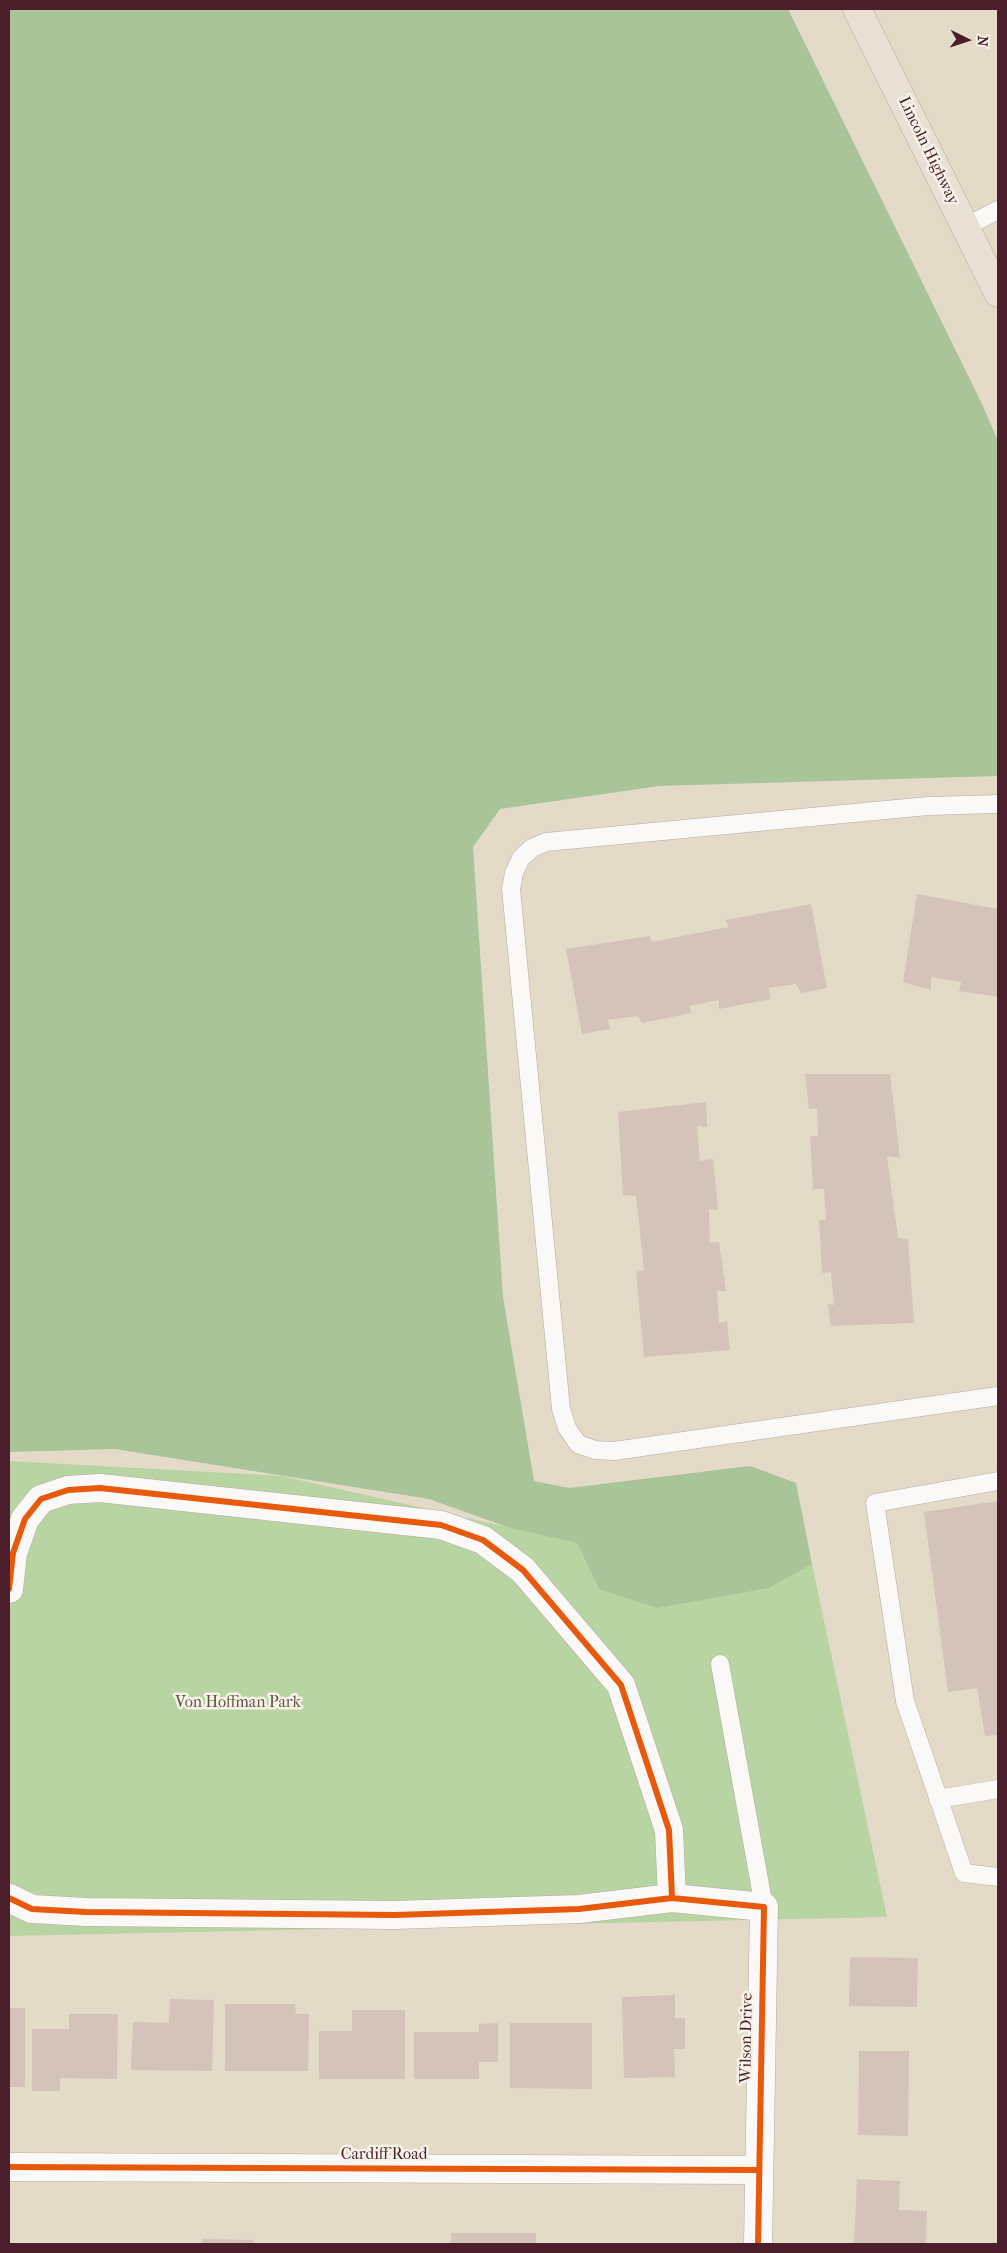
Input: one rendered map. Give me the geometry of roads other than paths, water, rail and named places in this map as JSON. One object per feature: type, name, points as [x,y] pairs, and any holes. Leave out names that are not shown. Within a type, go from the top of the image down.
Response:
[{"type":"main road","name":"Lincoln Highway","points":[[857,9],[998,293]]},
{"type":"street","points":[[9,1589],[13,1553],[25,1519],[41,1499],[68,1490],[100,1488],[441,1525],[483,1540],[523,1570],[621,1685],[669,1830],[672,1898]]},
{"type":"street","points":[[9,1898],[32,1909],[86,1912],[395,1915],[579,1909],[672,1898],[764,1906]]},
{"type":"street","name":"Wilson Drive","points":[[758,2244],[764,1906]]},
{"type":"street","name":"Cardiff Road","points":[[9,2167],[758,2170]]},
{"type":"lane","points":[[966,227],[998,210]]},
{"type":"lane","points":[[998,804],[928,806],[546,842],[532,848],[520,858],[514,873],[511,889],[561,1409],[567,1428],[578,1444],[595,1450],[614,1451],[998,1396]]},
{"type":"lane","points":[[998,1482],[875,1504],[905,1701],[964,1873],[998,1877]]},
{"type":"lane","points":[[720,1664],[764,1906]]},
{"type":"lane","points":[[938,1798],[998,1789]]},
{"type":"park label","name":"Von Hoffman Park","points":[[238,1703]]}]
